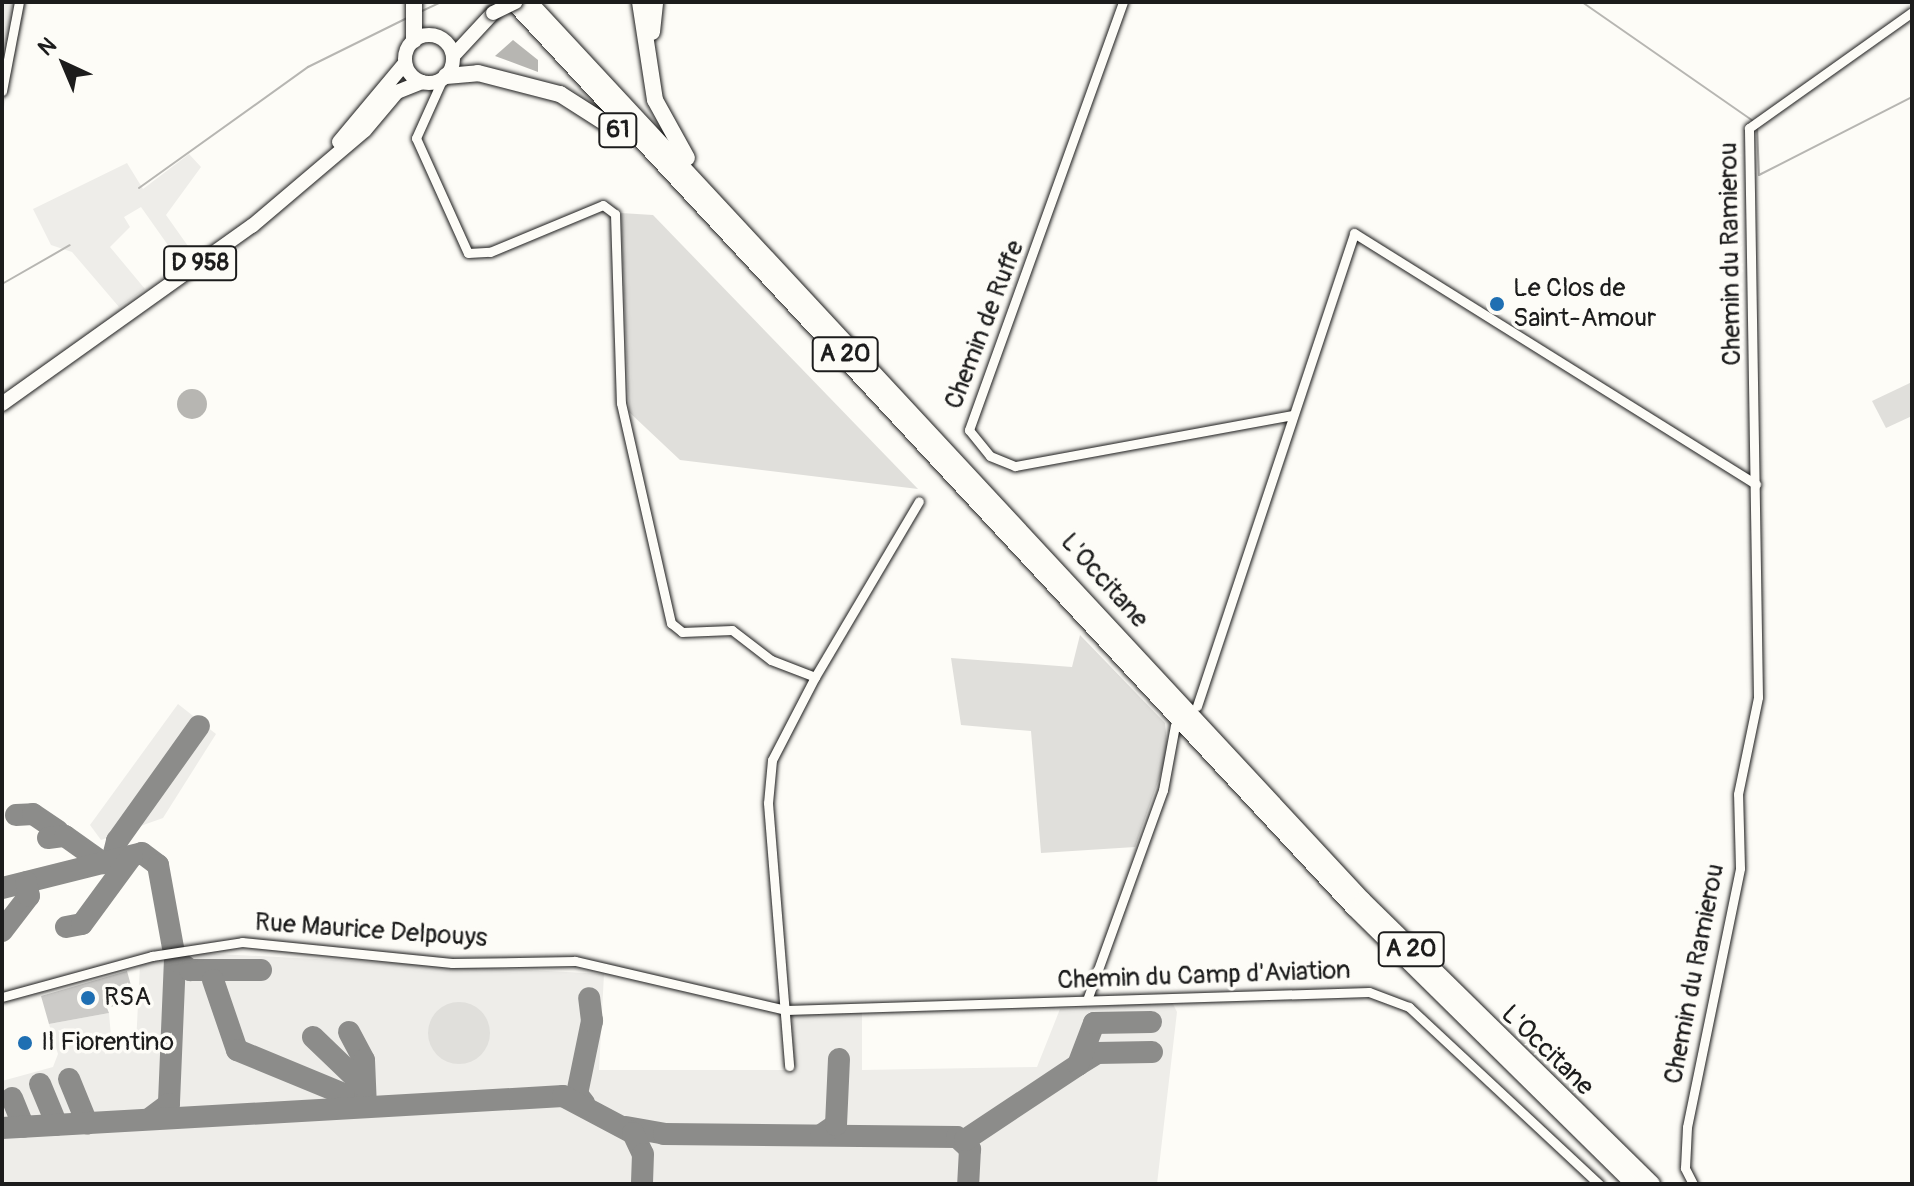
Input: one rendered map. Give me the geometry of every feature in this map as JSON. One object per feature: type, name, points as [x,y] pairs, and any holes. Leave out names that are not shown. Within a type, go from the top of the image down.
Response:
[{"type":"highway","points":[[414,2],[414,40]]},
{"type":"highway","name":"L'Occitane","points":[[514,2],[1354,908],[1634,1184]]},
{"type":"highway","name":"L'Occitane","points":[[529,2],[781,269],[1363,900],[1652,1184]]},
{"type":"highway","name":"61","points":[[640,2],[649,77],[673,139],[781,269]]},
{"type":"highway","name":"61","points":[[655,2],[656,78],[673,139]]},
{"type":"highway","name":"61","points":[[445,77],[478,73],[589,107],[753,258]]},
{"type":"main road","points":[[493,13],[453,56],[445,77],[422,82],[405,63],[414,40],[440,37],[514,2]]},
{"type":"main road","points":[[440,37],[453,56]]},
{"type":"main road","name":"D 958","points":[[313,173],[405,63]]},
{"type":"main road","name":"D 958","points":[[2,404],[252,226],[313,173],[397,92],[422,82]]},
{"type":"main road","name":"D 958","points":[[2,411],[81,346]]},
{"type":"street","points":[[2,91],[19,2]]},
{"type":"street","name":"Chemin de Ruffe","points":[[1123,2],[969,430],[990,456],[1015,466],[1292,415]]},
{"type":"street","name":"Chemin du Ramierou","points":[[1693,1184],[1685,1168],[1687,1127],[1740,868],[1738,794],[1758,697],[1749,128],[1756,117],[1912,12]]},
{"type":"street","points":[[445,77],[435,107],[416,138],[468,253],[490,252],[603,205],[613,209],[621,403],[671,623],[682,632],[732,630],[771,660],[815,677]]},
{"type":"street","points":[[422,82],[435,107]]},
{"type":"street","points":[[1197,706],[1354,233],[1756,484]]},
{"type":"street","points":[[789,1066],[768,803],[772,760],[815,677],[919,501]]},
{"type":"street","points":[[1087,1000],[1171,764],[1175,725]]},
{"type":"street","name":"Rue Maurice Delpouys","points":[[2,997],[152,956],[242,942],[452,963],[575,961],[786,1010]]},
{"type":"street","name":"Chemin du Camp d'Aviation","points":[[786,1010],[1369,992],[1400,1001],[1599,1184]]},
{"type":"shaded area","points":[[2,2],[27,2],[2,116]]},
{"type":"shaded area","points":[[513,40],[538,60],[538,72],[495,56]]},
{"type":"shaded area","points":[[189,154],[201,167],[166,215],[195,256],[182,265],[141,207],[124,217],[130,227],[110,247],[145,289],[119,307],[72,252],[51,245],[33,209],[127,163],[143,189]]},
{"type":"shaded area","points":[[621,213],[653,215],[918,489],[680,460],[629,412]]},
{"type":"shaded area","points":[[1912,382],[1912,416],[1886,428],[1872,401]]},
{"type":"shaded area","points":[[192,389],[198,390],[206,398],[206,410],[198,418],[192,419],[186,418],[178,410],[177,404],[178,398],[186,390]]},
{"type":"shaded area","points":[[1080,635],[1165,723],[1168,753],[1135,847],[1041,853],[1031,731],[961,725],[951,658],[1072,667]]},
{"type":"shaded area","points":[[178,704],[216,734],[163,818],[101,840],[90,825]]},
{"type":"shaded area","points":[[199,953],[604,974],[599,1070],[794,1070],[792,1013],[862,1012],[862,1070],[1037,1067],[1060,1009],[1172,1002],[1177,1012],[1157,1184],[2,1184],[2,1081],[53,1067],[58,1054],[49,1024],[109,1013],[112,1048],[136,1044],[140,964]]},
{"type":"shaded area","points":[[459,1002],[481,1011],[490,1033],[481,1055],[459,1064],[437,1055],[428,1033],[437,1011]]},
{"type":"building","name":"RSA","points":[[127,971],[135,1000],[107,1008],[109,1013],[49,1024],[41,996]]},
{"type":"waterway","points":[[422,11],[441,2]]},
{"type":"waterway","points":[[1582,2],[1753,121]]},
{"type":"waterway","points":[[139,188],[308,67],[407,18]]},
{"type":"waterway","points":[[1757,126],[1759,175],[1912,97]]},
{"type":"waterway","points":[[2,284],[70,245]]},
{"type":"taxiway","points":[[112,861],[117,841],[199,726]]},
{"type":"taxiway","points":[[16,815],[33,814],[58,831]]},
{"type":"taxiway","points":[[48,838],[65,836],[103,863]]},
{"type":"taxiway","points":[[2,888],[142,853],[158,865],[175,959],[169,1104],[149,1119]]},
{"type":"taxiway","points":[[66,927],[82,924],[132,856]]},
{"type":"taxiway","points":[[2,931],[29,896],[26,882]]},
{"type":"taxiway","points":[[175,959],[190,970],[261,970]]},
{"type":"taxiway","points":[[213,980],[237,1050],[363,1102]]},
{"type":"taxiway","points":[[584,1103],[577,1094],[592,1021],[589,998]]},
{"type":"taxiway","points":[[965,1140],[1078,1065],[1094,1023],[1151,1022]]},
{"type":"taxiway","points":[[349,1032],[364,1060],[366,1107]]},
{"type":"taxiway","points":[[313,1037],[365,1087]]},
{"type":"taxiway","points":[[1078,1065],[1097,1053],[1152,1052]]},
{"type":"taxiway","points":[[821,1135],[836,1125],[839,1059]]},
{"type":"taxiway","points":[[69,1079],[87,1123]]},
{"type":"taxiway","points":[[40,1084],[57,1125]]},
{"type":"taxiway","points":[[2,1128],[563,1096],[633,1133],[643,1154],[642,1184]]},
{"type":"taxiway","points":[[12,1098],[24,1127]]},
{"type":"taxiway","points":[[626,1127],[664,1134],[957,1137],[970,1149],[968,1184]]},
{"type":"place","name":"Le Clos de Saint-Amour","points":[[1497,304]]},
{"type":"place","name":"RSA","points":[[88,998]]},
{"type":"place","name":"Il Fiorentino","points":[[25,1043]]}]
